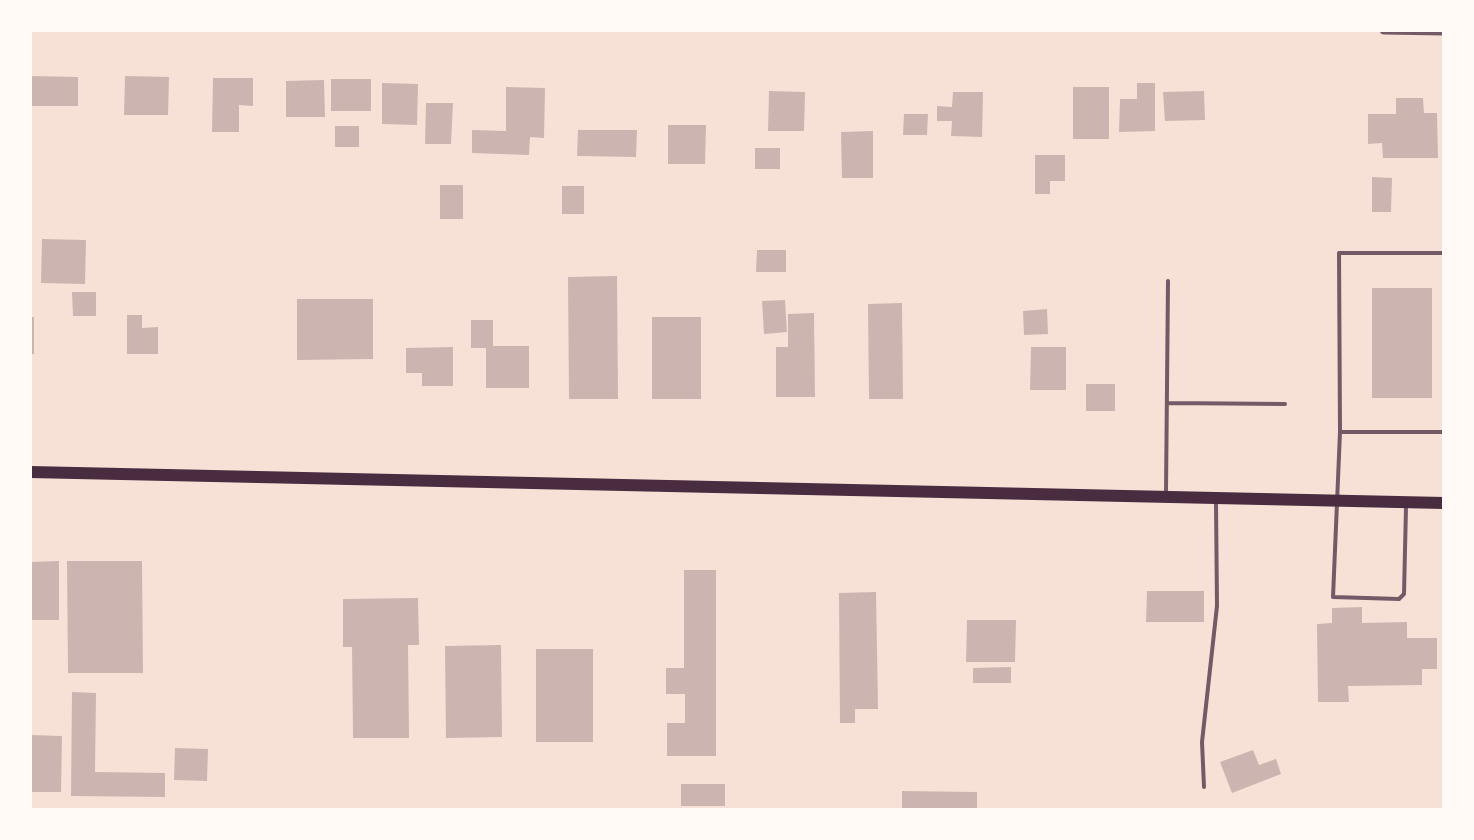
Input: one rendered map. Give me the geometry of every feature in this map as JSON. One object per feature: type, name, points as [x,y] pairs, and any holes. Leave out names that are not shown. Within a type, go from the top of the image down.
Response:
[{"type":"main road","points":[[30,472],[1444,502]]},
{"type":"street","points":[[1384,30],[1444,31]]},
{"type":"lane","points":[[1406,502],[1404,594],[1400,600],[1333,597],[1340,432],[1339,253],[1444,253]]},
{"type":"lane","points":[[1166,497],[1168,281]]},
{"type":"lane","points":[[1167,404],[1284,404]]},
{"type":"lane","points":[[1340,432],[1444,432]]},
{"type":"lane","points":[[1204,788],[1202,742],[1217,606],[1216,498]]},
{"type":"building","points":[[30,76],[78,77],[78,106],[30,106]]},
{"type":"building","points":[[125,76],[169,77],[168,115],[124,115]]},
{"type":"building","points":[[213,78],[253,78],[253,106],[239,105],[239,132],[212,132]]},
{"type":"building","points":[[331,79],[371,79],[371,111],[331,111]]},
{"type":"building","points":[[324,80],[325,117],[286,117],[286,81]]},
{"type":"building","points":[[382,83],[418,84],[417,125],[382,124]]},
{"type":"building","points":[[1137,83],[1155,83],[1155,131],[1119,132],[1120,99],[1137,99]]},
{"type":"building","points":[[506,87],[545,88],[544,138],[530,137],[529,155],[472,153],[472,130],[506,131]]},
{"type":"building","points":[[1073,87],[1109,87],[1109,139],[1073,139]]},
{"type":"building","points":[[769,91],[805,92],[804,131],[768,131]]},
{"type":"building","points":[[1204,91],[1205,120],[1165,121],[1163,92]]},
{"type":"building","points":[[953,92],[983,92],[982,137],[951,136],[952,121],[937,121],[937,106],[952,107]]},
{"type":"building","points":[[1396,98],[1423,98],[1424,113],[1437,113],[1438,158],[1383,158],[1382,143],[1368,144],[1368,114],[1396,114]]},
{"type":"building","points":[[426,103],[453,103],[451,144],[425,144]]},
{"type":"building","points":[[904,114],[928,114],[927,135],[903,135]]},
{"type":"building","points":[[668,125],[706,125],[705,164],[668,164]]},
{"type":"building","points":[[335,126],[359,126],[359,147],[335,147]]},
{"type":"building","points":[[578,130],[637,130],[636,157],[577,156]]},
{"type":"building","points":[[873,131],[873,178],[842,178],[841,132]]},
{"type":"building","points":[[755,148],[780,148],[780,169],[755,169]]},
{"type":"building","points":[[1035,155],[1065,155],[1065,181],[1050,181],[1050,194],[1035,194]]},
{"type":"building","points":[[1372,177],[1392,178],[1391,212],[1372,212]]},
{"type":"building","points":[[440,185],[463,185],[463,219],[440,219]]},
{"type":"building","points":[[562,186],[584,186],[584,214],[562,214]]},
{"type":"building","points":[[42,239],[86,240],[85,284],[41,283]]},
{"type":"building","points":[[757,250],[786,250],[786,272],[756,272]]},
{"type":"building","points":[[617,276],[618,399],[569,399],[568,277]]},
{"type":"building","points":[[1372,288],[1432,288],[1432,398],[1372,398]]},
{"type":"building","points":[[72,292],[96,292],[96,316],[73,316]]},
{"type":"building","points":[[297,299],[373,299],[373,359],[297,360]]},
{"type":"building","points":[[785,300],[787,332],[764,334],[762,301]]},
{"type":"building","points":[[902,303],[903,399],[869,399],[868,304]]},
{"type":"building","points":[[1047,309],[1048,334],[1024,335],[1023,311]]},
{"type":"building","points":[[814,313],[815,397],[776,397],[776,347],[788,347],[788,314]]},
{"type":"building","points":[[127,315],[142,315],[142,328],[158,327],[158,354],[127,354]]},
{"type":"building","points":[[30,317],[34,317],[34,354],[30,354]]},
{"type":"building","points":[[652,317],[701,317],[701,399],[652,399]]},
{"type":"building","points":[[471,320],[493,320],[493,346],[529,346],[529,388],[486,388],[486,348],[471,348]]},
{"type":"building","points":[[453,347],[453,386],[422,386],[422,373],[406,373],[406,348]]},
{"type":"building","points":[[1031,347],[1066,347],[1066,390],[1030,390]]},
{"type":"building","points":[[1086,384],[1115,384],[1115,411],[1086,411]]},
{"type":"building","points":[[59,561],[59,620],[31,620],[30,562]]},
{"type":"building","points":[[67,561],[142,561],[143,673],[68,673]]},
{"type":"building","points":[[684,570],[716,570],[716,756],[667,756],[667,723],[685,723],[685,694],[666,694],[666,668],[684,668]]},
{"type":"building","points":[[1147,591],[1204,591],[1204,622],[1146,622]]},
{"type":"building","points":[[876,592],[878,709],[855,709],[855,723],[840,723],[839,593]]},
{"type":"building","points":[[418,598],[419,645],[408,645],[409,738],[353,738],[352,647],[343,647],[343,599]]},
{"type":"building","points":[[1362,607],[1362,623],[1407,622],[1407,638],[1437,638],[1437,669],[1422,669],[1422,685],[1348,686],[1349,702],[1318,702],[1317,624],[1332,623],[1332,608]]},
{"type":"building","points":[[967,620],[1016,620],[1015,662],[966,662]]},
{"type":"building","points":[[501,645],[502,737],[446,738],[445,646]]},
{"type":"building","points":[[536,649],[593,649],[593,742],[536,742]]},
{"type":"building","points":[[1011,667],[1011,683],[973,683],[973,668]]},
{"type":"building","points":[[72,692],[96,693],[95,772],[165,773],[165,797],[71,796]]},
{"type":"building","points":[[30,735],[62,736],[61,792],[30,792]]},
{"type":"building","points":[[175,748],[208,749],[207,781],[174,780]]},
{"type":"building","points":[[1253,750],[1259,765],[1276,759],[1281,774],[1232,793],[1220,762]]},
{"type":"building","points":[[681,784],[725,784],[725,806],[681,806]]},
{"type":"building","points":[[902,791],[977,792],[977,810],[902,810]]}]
